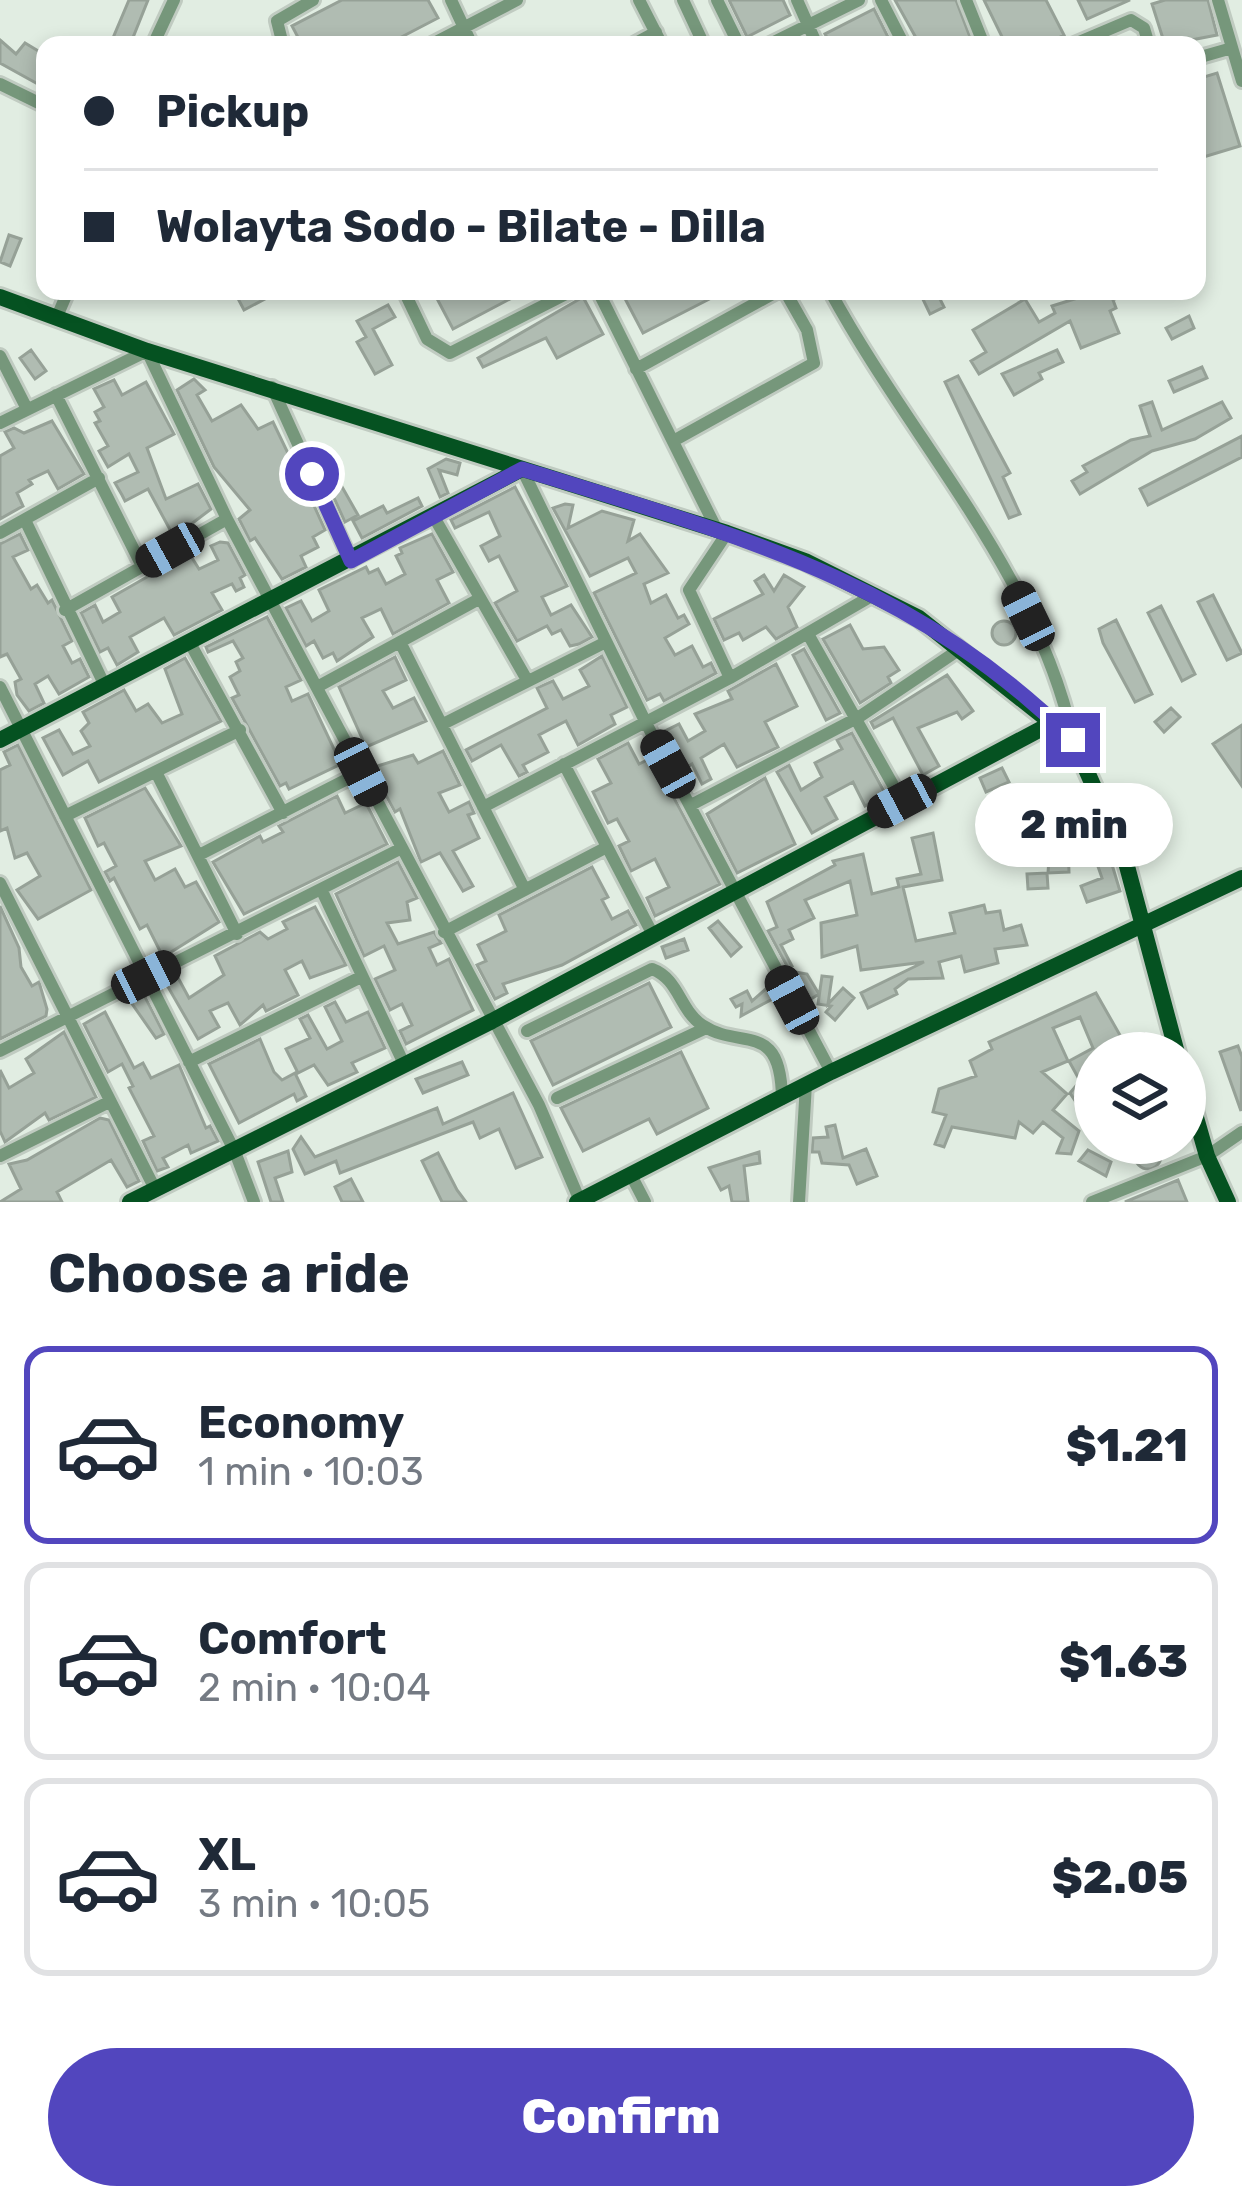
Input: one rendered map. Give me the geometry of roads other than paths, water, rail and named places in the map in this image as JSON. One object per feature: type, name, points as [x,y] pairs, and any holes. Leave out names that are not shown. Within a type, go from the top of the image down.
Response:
[{"type":"main road","points":[[0,297],[147,351],[722,531],[877,593],[960,649],[1073,740],[1124,855],[1172,1032]]},
{"type":"main road","points":[[0,740],[522,469]]},
{"type":"main road","points":[[130,1202],[492,1022],[1054,722]]},
{"type":"main road","points":[[579,1202],[806,1084],[1242,878]]},
{"type":"main road","points":[[1206,1152],[1228,1202]]},
{"type":"street","points":[[157,36],[174,0]]},
{"type":"street","points":[[281,36],[277,21],[313,0]]},
{"type":"street","points":[[451,0],[468,36]]},
{"type":"street","points":[[448,36],[517,0]]},
{"type":"street","points":[[639,0],[657,36]]},
{"type":"street","points":[[683,0],[700,36]]},
{"type":"street","points":[[717,0],[735,36]]},
{"type":"street","points":[[796,0],[813,36]]},
{"type":"street","points":[[786,36],[859,0]]},
{"type":"street","points":[[881,0],[899,36]]},
{"type":"street","points":[[966,0],[980,36]]},
{"type":"street","points":[[1218,0],[1242,81]]},
{"type":"street","points":[[1093,36],[1131,20],[1144,28],[1146,36]]},
{"type":"street","points":[[1206,55],[1232,48]]},
{"type":"street","points":[[0,84],[36,102]]},
{"type":"street","points":[[56,319],[64,300]]},
{"type":"street","points":[[408,300],[427,339],[449,353],[554,300]]},
{"type":"street","points":[[602,300],[722,531],[689,590],[730,678]]},
{"type":"street","points":[[636,369],[765,300]]},
{"type":"street","points":[[675,440],[814,363],[807,330],[788,300]]},
{"type":"street","points":[[836,300],[1012,583],[1060,683],[1073,740]]},
{"type":"street","points":[[0,423],[147,351],[226,519],[539,1105],[579,1202]]},
{"type":"street","points":[[0,356],[27,410]]},
{"type":"street","points":[[272,387],[351,561]]},
{"type":"street","points":[[56,395],[142,566]]},
{"type":"street","points":[[522,469],[646,723],[831,1072]]},
{"type":"street","points":[[0,533],[98,478]]},
{"type":"street","points":[[434,517],[526,680]]},
{"type":"street","points":[[65,610],[226,519]]},
{"type":"street","points":[[25,520],[105,686]]},
{"type":"street","points":[[483,808],[730,678],[877,593]]},
{"type":"street","points":[[317,687],[479,598]]},
{"type":"street","points":[[808,634],[859,717],[902,801]]},
{"type":"street","points":[[442,724],[606,642]]},
{"type":"street","points":[[190,643],[283,814]]},
{"type":"street","points":[[400,643],[525,890]]},
{"type":"street","points":[[691,805],[859,717],[960,649]]},
{"type":"street","points":[[0,687],[235,1152],[254,1202]]},
{"type":"street","points":[[65,816],[240,730]]},
{"type":"street","points":[[564,764],[652,933]]},
{"type":"street","points":[[156,772],[237,934]]},
{"type":"street","points":[[199,855],[361,772]]},
{"type":"street","points":[[0,1051],[400,848]]},
{"type":"street","points":[[444,932],[608,848]]},
{"type":"street","points":[[0,884],[155,1189]]},
{"type":"street","points":[[322,890],[405,1066]]},
{"type":"street","points":[[527,1031],[652,969],[670,980],[688,1011],[706,1028],[742,1035],[768,1051],[782,1071],[782,1099]]},
{"type":"street","points":[[189,1062],[361,976]]},
{"type":"street","points":[[557,1098],[706,1028]]},
{"type":"street","points":[[799,1202],[806,1084]]},
{"type":"street","points":[[0,1156],[109,1102]]},
{"type":"street","points":[[1092,1202],[1207,1156],[1242,1132]]},
{"type":"street","points":[[632,1175],[645,1202]]}]
